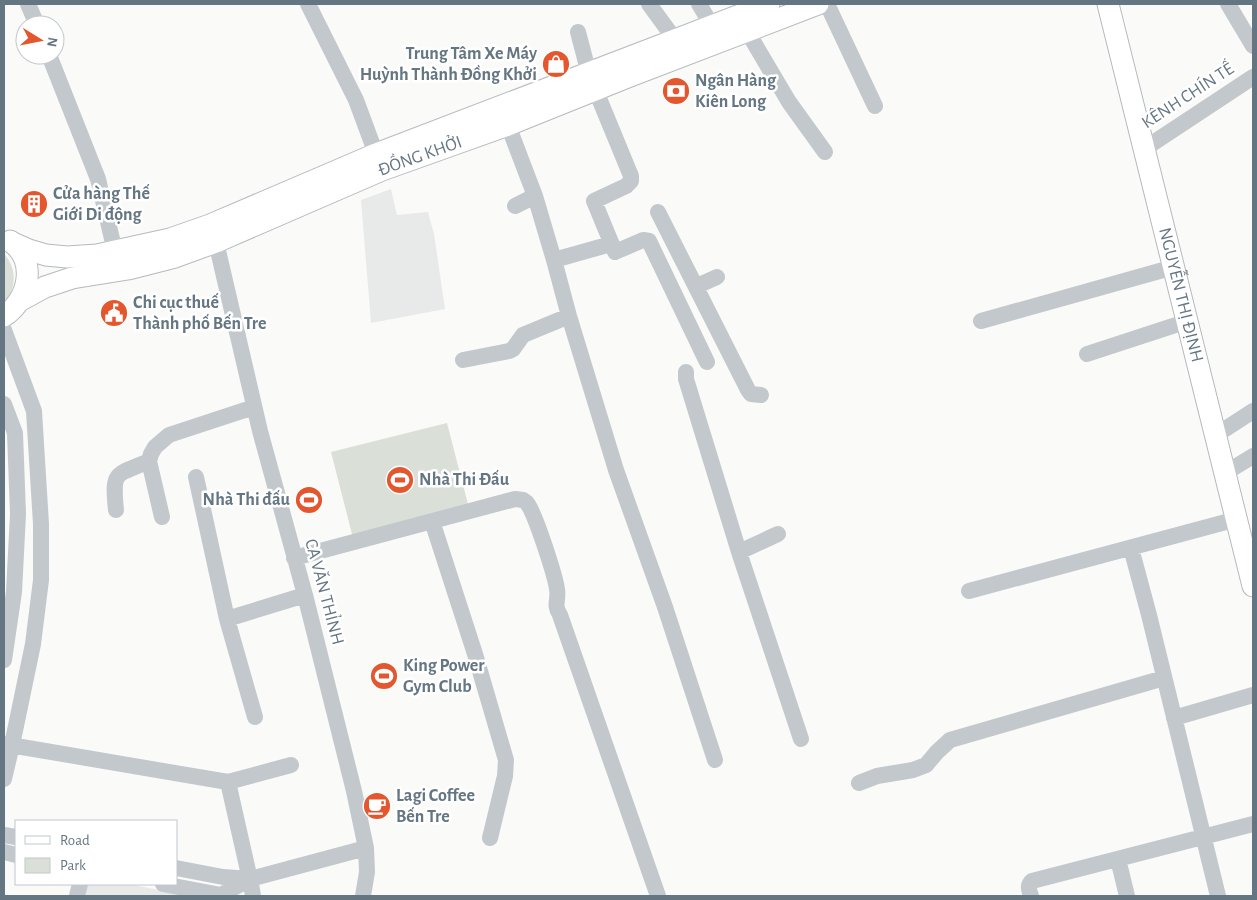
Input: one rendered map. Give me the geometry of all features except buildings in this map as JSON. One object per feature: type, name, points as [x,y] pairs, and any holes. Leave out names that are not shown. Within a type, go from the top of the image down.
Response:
[{"type":"main road","name":"ĐỒNG KHỞI","points":[[4,316],[12,311],[21,300],[45,287],[72,278],[128,269],[174,257],[216,242],[382,170],[508,125],[676,41],[769,4]]},
{"type":"main road","name":"ĐỒNG KHỞI","points":[[9,240],[29,250],[46,255],[68,257],[114,252],[170,239],[210,225],[376,154],[747,31],[818,4]]},
{"type":"main road","name":"NGUYỄN THỊ ĐỊNH","points":[[1108,4],[1237,520],[1248,543],[1253,586]]},
{"type":"main road","points":[[9,240],[23,256],[27,271],[26,286],[21,300]]},
{"type":"street","points":[[308,4],[356,100],[376,154]]},
{"type":"street","points":[[649,4],[676,41]]},
{"type":"street","points":[[699,4],[712,26]]},
{"type":"street","points":[[828,4],[875,106]]},
{"type":"street","points":[[1228,4],[1253,46]]},
{"type":"street","points":[[747,31],[789,102],[825,152]]},
{"type":"street","points":[[578,32],[592,82],[631,176],[631,181],[626,186],[594,201],[615,252],[643,240],[649,241],[707,362]]},
{"type":"street","points":[[52,65],[98,179],[114,252]]},
{"type":"street","name":"KÊNH CHÍN TẾ","points":[[1144,149],[1253,77]]},
{"type":"street","points":[[508,125],[534,196],[606,437],[666,607],[715,760]]},
{"type":"street","points":[[515,206],[534,196]]},
{"type":"street","points":[[658,212],[748,390],[752,394],[761,395]]},
{"type":"street","name":"CA VĂN THỈNH","points":[[216,242],[254,407],[305,595],[354,791],[366,848],[367,872],[363,896]]},
{"type":"street","points":[[554,260],[611,244]]},
{"type":"street","points":[[981,321],[1174,267]]},
{"type":"street","points":[[697,286],[717,277]]},
{"type":"street","points":[[463,360],[509,351],[514,348],[523,335],[569,316]]},
{"type":"street","points":[[1087,354],[1188,321]]},
{"type":"street","points":[[4,330],[34,411],[41,524],[40,590],[33,644],[8,744],[4,779]]},
{"type":"street","points":[[686,372],[686,379],[739,552],[801,739]]},
{"type":"street","points":[[4,404],[15,433],[18,514],[14,592],[4,660]]},
{"type":"street","points":[[162,517],[150,461],[155,447],[169,435],[254,407]]},
{"type":"street","points":[[1216,434],[1253,410]]},
{"type":"street","points":[[1225,473],[1253,456]]},
{"type":"street","points":[[116,510],[115,479],[119,474],[150,461]]},
{"type":"street","points":[[196,477],[227,619],[255,717]]},
{"type":"street","points":[[294,558],[515,499],[524,500],[529,506],[555,582],[558,595],[555,603],[558,613],[658,896]]},
{"type":"street","points":[[969,592],[1237,520]]},
{"type":"street","points":[[432,521],[475,654],[506,760],[505,776],[490,838]]},
{"type":"street","points":[[739,552],[778,534]]},
{"type":"street","points":[[1131,548],[1218,896]]},
{"type":"street","points":[[227,619],[305,595]]},
{"type":"street","points":[[859,783],[877,776],[913,770],[926,764],[950,740],[1164,678]]},
{"type":"street","points":[[1174,718],[1253,694]]},
{"type":"street","points":[[8,744],[228,782],[292,765]]},
{"type":"street","points":[[228,782],[253,896]]},
{"type":"street","points":[[1031,896],[1029,883],[1032,881],[1253,824]]},
{"type":"street","points":[[168,885],[221,895],[250,879],[366,848]]},
{"type":"street","points":[[1118,859],[1127,896]]},
{"type":"street","points":[[178,868],[223,877],[250,879]]},
{"type":"shaded area","points":[[391,189],[397,215],[428,212],[434,234],[445,309],[371,323],[361,200]]},
{"type":"shaded area","points":[[88,885],[134,885],[189,896],[85,896]]},
{"type":"green space","points":[[4,254],[11,265],[14,277],[12,290],[4,301]]},
{"type":"green space","name":"Nhà Thi Đấu","points":[[447,423],[469,508],[353,538],[331,452]]},
{"type":"place","name":"Trung Tâm Xe Máy Huỳnh Thành Đồng Khởi","points":[[556,64]]},
{"type":"place","name":"Ngân Hàng Kiên Long","points":[[676,91]]},
{"type":"place","name":"Cửa hàng Thế Giới Di động","points":[[34,204]]},
{"type":"place","name":"Chi cục thuế Thành phố Bến Tre","points":[[114,313]]},
{"type":"place","name":"Nhà Thi Đấu","points":[[400,480]]},
{"type":"place","name":"Nhà Thi đấu","points":[[309,500]]},
{"type":"place","name":"King Power Gym Club","points":[[384,676]]},
{"type":"place","name":"Lagi Coffee Bến Tre","points":[[377,806]]}]
